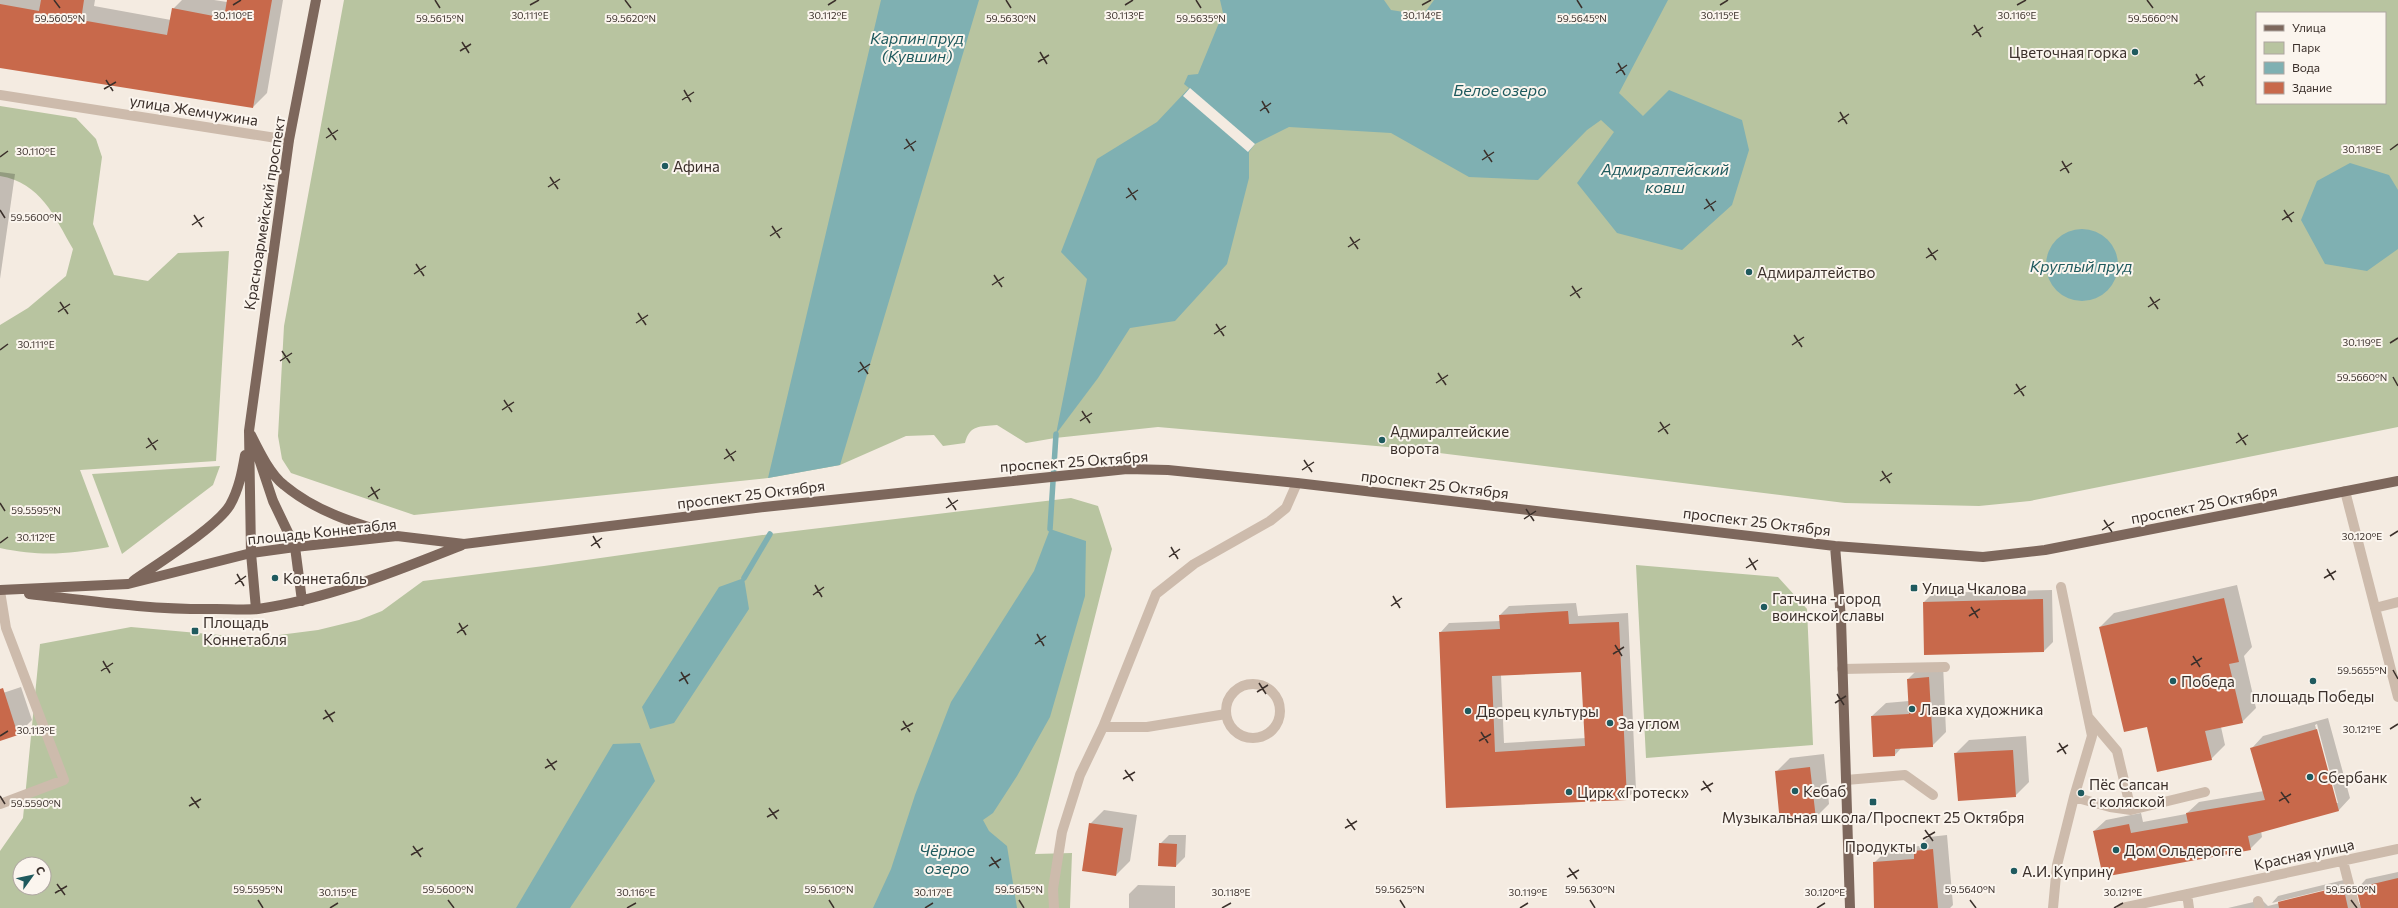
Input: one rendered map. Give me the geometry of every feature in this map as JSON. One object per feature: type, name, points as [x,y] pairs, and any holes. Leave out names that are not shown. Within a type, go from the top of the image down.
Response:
[{"type":"main road","name":"Красноармейский проспект","points":[[256,609],[251,553],[249,431],[289,140],[316,0]]},
{"type":"main road","name":"Красноармейский проспект","points":[[249,431],[273,501],[295,547],[302,601]]},
{"type":"main road","points":[[249,431],[260,453],[283,485],[318,507],[350,522],[397,536]]},
{"type":"main road","points":[[128,584],[212,524],[230,506],[240,481],[249,431]]},
{"type":"main road","name":"проспект 25 Октября","points":[[464,544],[764,507],[1019,479],[1127,469],[1168,470],[1297,483],[1835,546],[1942,555],[2004,556],[2053,549],[2398,481]]},
{"type":"main road","name":"площадь Коннетабля","points":[[0,591],[128,584],[251,553],[397,536],[464,544]]},
{"type":"main road","points":[[0,591],[131,606],[195,610],[256,609],[302,601],[401,569],[464,544]]},
{"type":"main road","points":[[1835,546],[1842,669],[1850,908]]},
{"type":"street","name":"улица Жемчужина","points":[[0,95],[289,140]]},
{"type":"street","points":[[1054,908],[1054,889],[1062,832],[1080,775],[1103,727],[1156,594],[1194,564],[1270,521],[1286,508],[1297,483]]},
{"type":"street","points":[[2345,491],[2398,697]]},
{"type":"street","points":[[2053,908],[2058,865],[2074,797],[2092,736],[2061,587]]},
{"type":"street","points":[[0,591],[6,628],[64,780],[0,804]]},
{"type":"street","points":[[2375,608],[2398,602]]},
{"type":"street","points":[[1842,669],[1946,667]]},
{"type":"street","points":[[1253,684],[1268,688],[1278,700],[1280,715],[1273,729],[1260,737],[1245,737],[1232,729],[1226,714],[1228,699],[1239,688],[1253,684]]},
{"type":"street","points":[[1103,727],[1147,727],[1226,714]]},
{"type":"street","points":[[2089,718],[2117,751],[2131,810]]},
{"type":"street","points":[[1846,780],[1905,775],[1933,795]]},
{"type":"street","points":[[2074,797],[2110,807],[2131,810],[2205,792]]},
{"type":"street","name":"Красная улица","points":[[2122,908],[2398,849]]},
{"type":"street","points":[[2343,861],[2355,908]]},
{"type":"street","points":[[2186,894],[2190,908]]},
{"type":"green space","points":[[344,0],[2398,0],[2398,427],[2030,501],[1979,506],[1845,503],[1399,448],[1158,427],[1055,438],[1026,443],[997,425],[973,429],[967,437],[965,443],[943,446],[934,435],[906,436],[840,465],[768,478],[414,515],[291,473],[282,459],[278,436],[284,326]]},
{"type":"green space","points":[[0,106],[76,118],[96,139],[102,157],[93,224],[114,275],[148,281],[178,253],[229,251],[216,461],[80,470],[109,547],[55,554],[29,553],[0,548],[0,325],[28,308],[66,276],[73,249],[52,213],[36,193],[14,180],[0,176]]},
{"type":"green space","points":[[220,466],[213,485],[122,554],[92,474]]},
{"type":"green space","points":[[1071,498],[1098,506],[1112,549],[1035,854],[1072,853],[1070,908],[0,908],[0,851],[23,818],[40,644],[131,627],[231,636],[271,636],[318,630],[359,620],[382,611],[423,581],[544,566],[770,534]]},
{"type":"green space","points":[[1636,565],[1778,577],[1807,609],[1813,745],[1646,758]]},
{"type":"water","name":"Карпин пруд (Кувшин)","points":[[881,0],[979,0],[840,465],[768,478]]},
{"type":"water","name":"Белое озеро","points":[[1220,0],[1384,0],[1391,10],[1423,15],[1434,0],[1668,0],[1619,93],[1643,116],[1669,90],[1742,120],[1749,150],[1732,205],[1682,250],[1617,233],[1577,183],[1614,132],[1601,120],[1587,130],[1538,180],[1469,177],[1391,133],[1289,127],[1255,144],[1249,152],[1249,178],[1227,264],[1175,321],[1130,328],[1098,378],[1056,434],[1087,279],[1061,252],[1097,159],[1157,122],[1189,88],[1184,84],[1188,75],[1198,74],[1223,13]]},
{"type":"water","points":[[2350,163],[2389,175],[2398,190],[2398,249],[2367,271],[2325,264],[2301,220],[2317,181]]},
{"type":"water","name":"Круглый пруд","points":[[2082,229],[2102,235],[2112,245],[2118,265],[2112,285],[2102,295],[2082,301],[2062,295],[2052,285],[2046,265],[2052,245],[2062,235]]},
{"type":"water","name":"Чёрное озеро","points":[[1050,529],[1086,541],[1085,596],[1050,717],[1017,776],[993,813],[983,820],[989,831],[1007,846],[1017,908],[873,908],[891,869],[915,795],[951,702],[1034,571]]},
{"type":"water","points":[[744,578],[749,609],[674,723],[650,729],[642,707],[719,587]]},
{"type":"water","points":[[640,743],[655,781],[570,908],[516,908],[613,744]]},
{"type":"pier","points":[[1190,88],[1255,144],[1248,152],[1183,96]]},
{"type":"building","points":[[41,0],[84,0],[81,20],[167,35],[172,8],[224,18],[227,0],[272,0],[253,108],[0,68],[0,4],[39,11]]},
{"type":"building","name":"Победа","points":[[2224,598],[2239,662],[2229,664],[2243,723],[2205,731],[2212,760],[2157,772],[2147,727],[2124,732],[2099,627]]},
{"type":"building","points":[[2043,599],[2044,652],[1924,655],[1923,602]]},
{"type":"building","name":"Дворец культуры","points":[[1568,611],[1569,624],[1619,622],[1627,800],[1446,808],[1439,632],[1500,629],[1499,615]],"holes":[[[1581,672],[1585,746],[1495,752],[1492,676]]]},
{"type":"building","points":[[1929,677],[1933,747],[1895,749],[1895,756],[1873,757],[1871,716],[1909,714],[1907,679]]},
{"type":"building","points":[[3,688],[18,735],[0,741],[0,689]]},
{"type":"building","points":[[2317,729],[2339,811],[2248,836],[2251,850],[2103,877],[2093,831],[2129,824],[2131,833],[2188,823],[2186,813],[2265,800],[2250,748]]},
{"type":"building","points":[[2013,750],[2016,797],[1958,801],[1954,753]]},
{"type":"building","name":"Кебаб","points":[[1810,767],[1816,819],[1780,823],[1775,771]]},
{"type":"building","points":[[1089,823],[1123,828],[1116,876],[1082,871]]},
{"type":"building","points":[[1159,843],[1177,844],[1176,867],[1158,866]]},
{"type":"building","points":[[1933,849],[1938,908],[1874,908],[1873,862],[1914,859],[1914,851]]},
{"type":"building","points":[[2398,878],[2398,908],[2361,908],[2356,888]]},
{"type":"building","points":[[2339,887],[2340,891],[2344,890],[2348,908],[2279,908],[2278,902]]},
{"type":"waterway","points":[[1050,529],[1056,434]]},
{"type":"waterway","points":[[744,578],[770,534]]},
{"type":"place","name":"Цветочная горка","points":[[2135,52]]},
{"type":"place","name":"Афина","points":[[665,166]]},
{"type":"place","name":"Адмиралтейство","points":[[1749,272]]},
{"type":"place","name":"Адмиралтейские ворота","points":[[1382,440]]},
{"type":"place","name":"Коннетабль","points":[[275,578]]},
{"type":"place","name":"Улица Чкалова","points":[[1914,588]]},
{"type":"place","name":"Гатчина - город воинской славы","points":[[1764,607]]},
{"type":"place","name":"Площадь Коннетабля","points":[[195,631]]},
{"type":"place","name":"Победа","points":[[2173,681]]},
{"type":"place","name":"площадь Победы","points":[[2313,681]]},
{"type":"place","name":"Лавка художника","points":[[1912,709]]},
{"type":"place","name":"Дворец культуры","points":[[1468,711]]},
{"type":"place","name":"За углом","points":[[1610,723]]},
{"type":"place","name":"Сбербанк","points":[[2310,777]]},
{"type":"place","name":"Кебаб","points":[[1795,791]]},
{"type":"place","name":"Цирк «Гротеск»","points":[[1569,792]]},
{"type":"place","name":"Пёс Сапсан с коляской","points":[[2081,793]]},
{"type":"place","name":"Музыкальная школа/Проспект 25 Октября","points":[[1873,802]]},
{"type":"place","name":"Продукты","points":[[1924,846]]},
{"type":"place","name":"Дом Ольдерогге","points":[[2116,850]]},
{"type":"place","name":"А.И. Куприну","points":[[2014,871]]},
{"type":"water label","name":"Адмиралтейский ковш","points":[[1665,177]]}]
